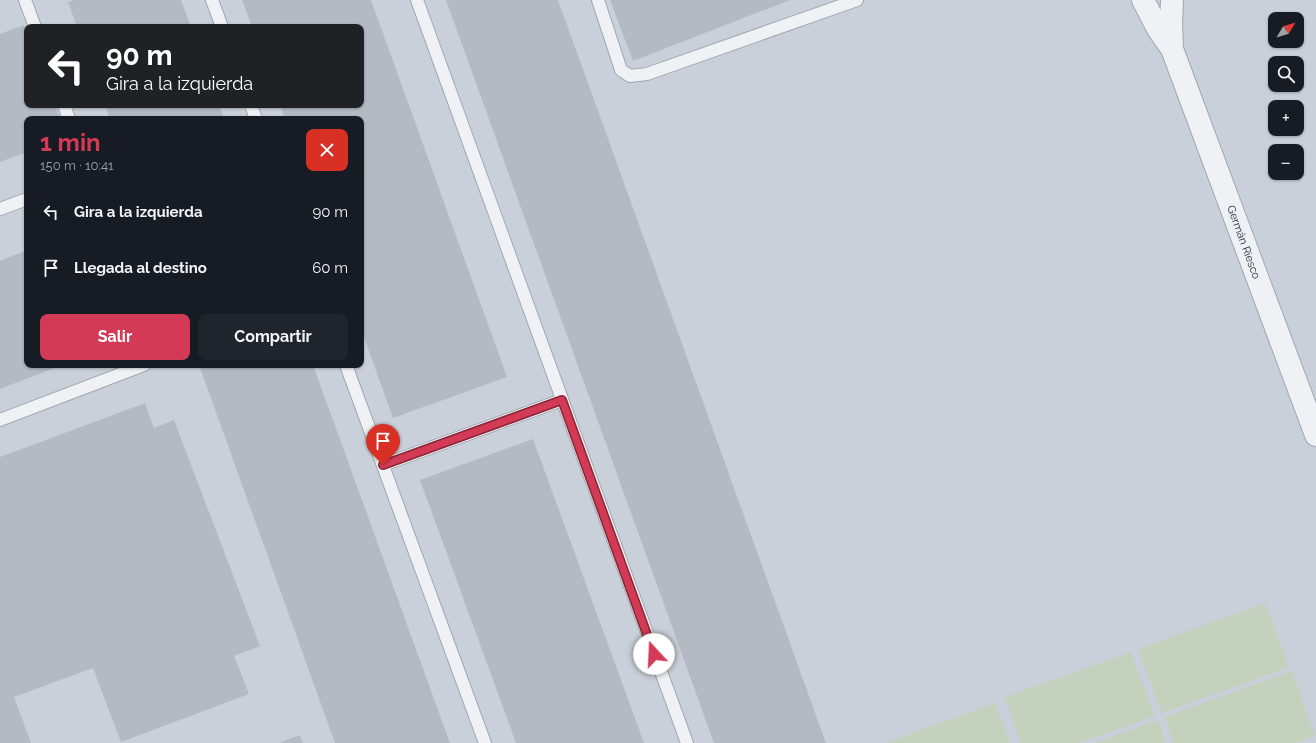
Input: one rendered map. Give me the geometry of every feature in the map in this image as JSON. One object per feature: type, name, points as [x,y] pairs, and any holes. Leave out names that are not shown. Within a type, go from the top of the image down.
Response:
[{"type":"street","name":"Germán Riesco","points":[[1143,0],[1158,29],[1172,49],[1316,435]]},
{"type":"street","name":"Germán Riesco","points":[[1172,0],[1170,23],[1172,49]]},
{"type":"lane","points":[[25,0],[34,24]]},
{"type":"lane","points":[[212,0],[221,24]]},
{"type":"lane","points":[[417,0],[686,743]]},
{"type":"lane","points":[[598,0],[621,70],[630,76],[647,74],[857,0]]},
{"type":"lane","points":[[0,209],[24,200]]},
{"type":"lane","points":[[0,420],[136,368]]},
{"type":"lane","points":[[347,368],[485,743]]},
{"type":"lane","points":[[383,465],[562,400]]},
{"type":"shaded area","points":[[0,0],[1316,0],[1316,743],[0,743]]},
{"type":"green space","points":[[1265,603],[1289,667],[1162,713],[1138,649]]},
{"type":"green space","points":[[1131,652],[1155,716],[1080,743],[1021,743],[1005,697]]},
{"type":"green space","points":[[1292,671],[1315,736],[1295,743],[1174,743],[1165,717]]},
{"type":"green space","points":[[995,703],[1010,743],[886,743]]},
{"type":"green space","points":[[1158,720],[1166,743],[1095,743]]},
{"type":"building","points":[[74,0],[181,0],[190,24],[76,24],[68,2]]},
{"type":"building","points":[[242,0],[371,0],[507,377],[393,418],[364,337],[364,116],[284,116],[281,108],[364,108],[364,24],[251,24]]},
{"type":"building","points":[[446,0],[558,0],[826,743],[714,743]]},
{"type":"building","points":[[610,0],[790,0],[633,61]]},
{"type":"building","points":[[24,25],[24,108],[56,108],[59,116],[24,116],[24,153],[0,162],[0,34]]},
{"type":"building","points":[[106,108],[220,108],[223,116],[109,116]]},
{"type":"building","points":[[24,251],[24,368],[54,368],[0,389],[0,261]]},
{"type":"building","points":[[200,368],[314,368],[450,743],[335,743]]},
{"type":"building","points":[[145,403],[154,428],[174,420],[260,646],[234,656],[249,694],[121,742],[93,668],[14,697],[31,743],[0,743],[0,457]]},
{"type":"building","points":[[533,439],[644,743],[516,743],[420,480]]},
{"type":"building","points":[[300,735],[303,743],[279,743]]},
{"type":"route","points":[[383,465],[562,400],[654,654]]}]
